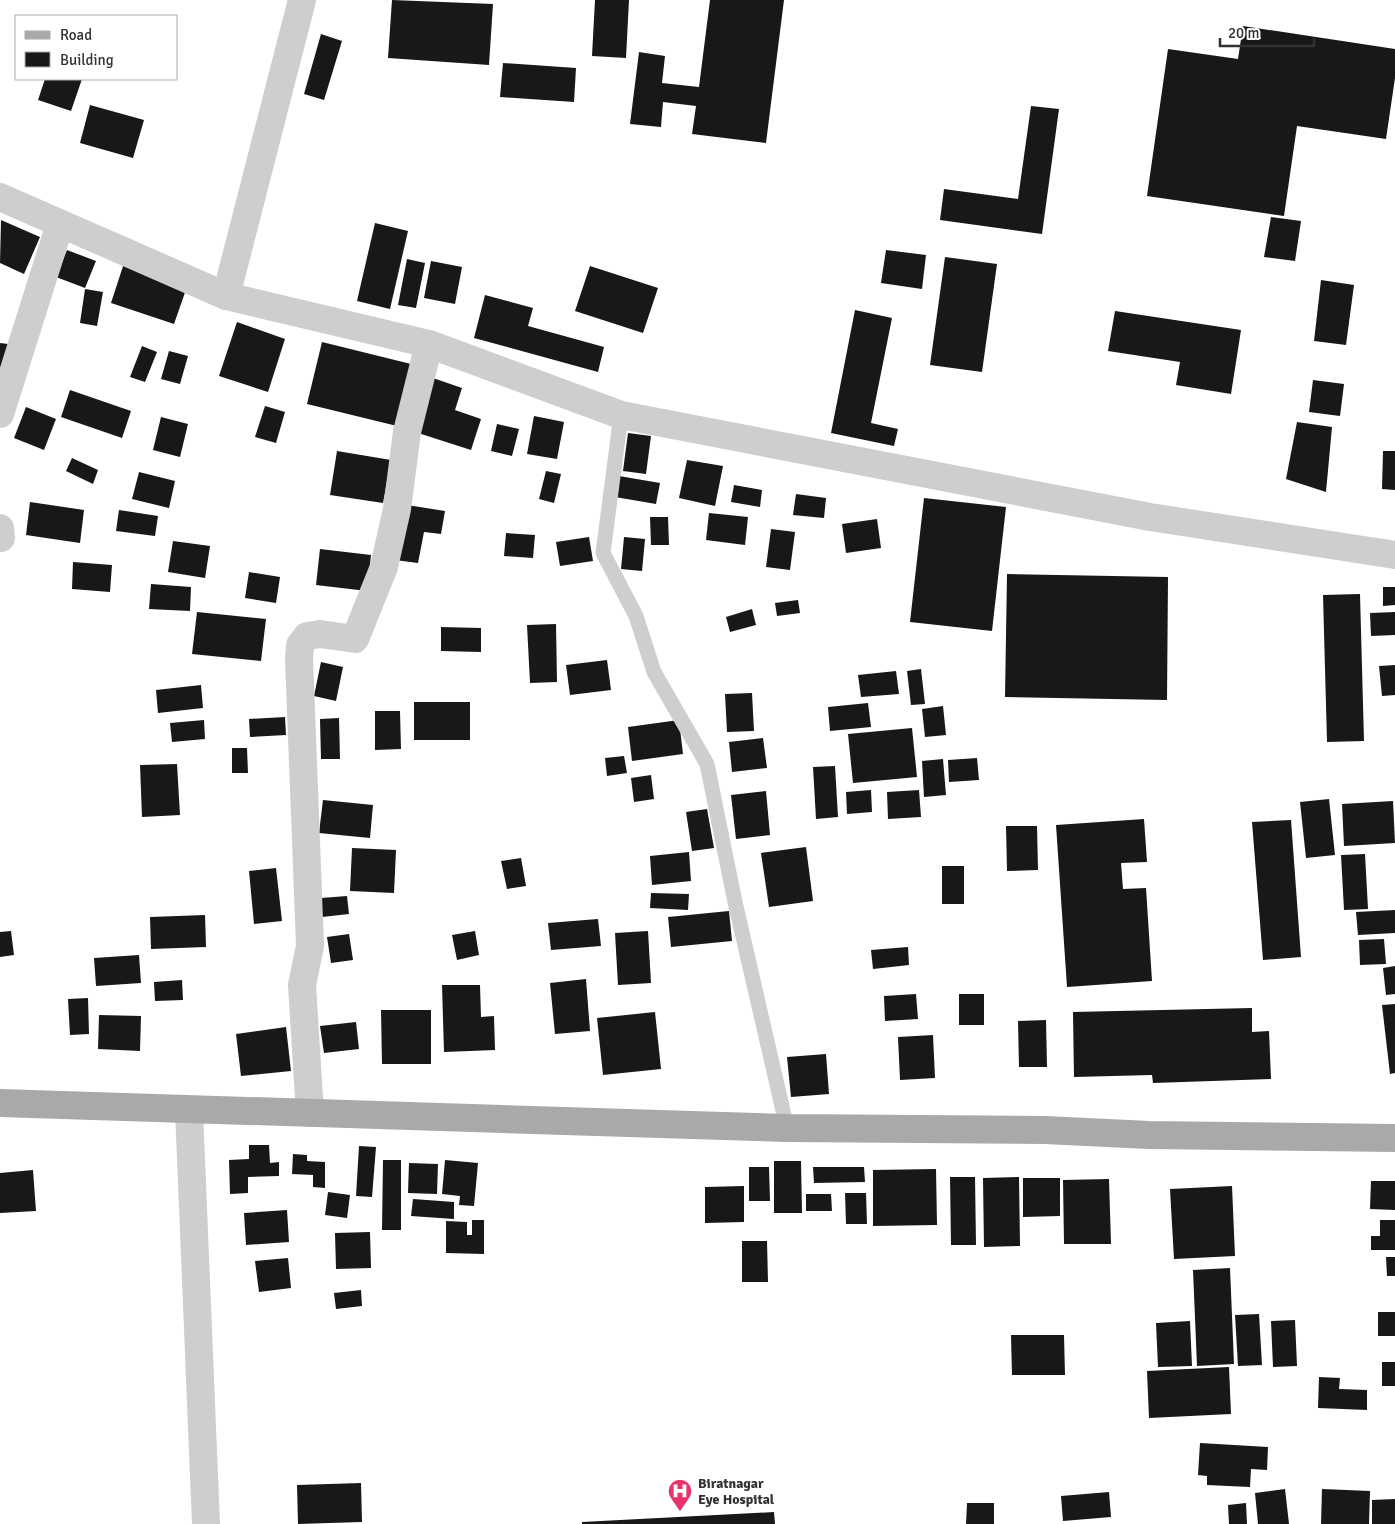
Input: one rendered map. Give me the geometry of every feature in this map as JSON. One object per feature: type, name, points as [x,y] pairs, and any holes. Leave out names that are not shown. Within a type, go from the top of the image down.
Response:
[{"type":"main road","points":[[0,1103],[787,1128],[1045,1130],[1149,1135],[1395,1138]]},
{"type":"street","points":[[226,296],[302,0]]},
{"type":"street","points":[[0,197],[226,296],[429,344],[621,415],[1150,517],[1395,555]]},
{"type":"street","points":[[0,414],[60,224]]},
{"type":"street","points":[[310,1113],[302,985],[310,946],[299,666],[300,645],[307,636],[320,634],[355,639],[384,567],[397,509],[407,432],[429,344]]},
{"type":"street","points":[[0,528],[1,538]]},
{"type":"street","points":[[189,1110],[206,1524]]},
{"type":"lane","points":[[621,415],[603,554],[636,616],[654,672],[707,764],[735,902],[787,1128]]},
{"type":"building","points":[[392,0],[493,4],[489,65],[388,58]]},
{"type":"building","points":[[595,0],[629,0],[626,58],[592,56]]},
{"type":"building","points":[[710,0],[784,0],[766,143],[692,134],[696,106],[663,102],[661,127],[630,124],[639,52],[665,56],[662,83],[699,87]]},
{"type":"building","points":[[1243,26],[1395,49],[1395,78],[1386,139],[1297,126],[1284,216],[1147,196],[1168,49],[1238,59]]},
{"type":"building","points":[[321,34],[342,41],[324,100],[304,94]]},
{"type":"building","points":[[503,63],[576,68],[574,102],[500,97]]},
{"type":"building","points":[[45,80],[82,80],[71,111],[38,100]]},
{"type":"building","points":[[90,105],[144,120],[133,158],[80,143]]},
{"type":"building","points":[[1031,106],[1059,109],[1042,234],[940,220],[944,189],[1018,199]]},
{"type":"building","points":[[1271,217],[1301,221],[1295,261],[1264,257]]},
{"type":"building","points":[[1,220],[40,237],[24,274],[0,263]]},
{"type":"building","points":[[375,223],[408,231],[390,309],[357,301]]},
{"type":"building","points":[[67,250],[96,261],[85,288],[56,277]]},
{"type":"building","points":[[886,250],[926,255],[922,289],[881,283]]},
{"type":"building","points":[[945,257],[997,264],[982,372],[930,365]]},
{"type":"building","points":[[407,259],[425,263],[416,308],[398,305]]},
{"type":"building","points":[[125,260],[189,281],[174,324],[111,303]]},
{"type":"building","points":[[431,261],[462,267],[455,304],[424,298]]},
{"type":"building","points":[[590,266],[658,288],[643,333],[575,311]]},
{"type":"building","points":[[1321,280],[1354,285],[1346,345],[1314,341]]},
{"type":"building","points":[[85,289],[103,292],[97,326],[80,323]]},
{"type":"building","points":[[485,295],[533,308],[528,326],[604,347],[598,372],[474,338]]},
{"type":"building","points":[[855,310],[892,318],[871,423],[898,429],[894,446],[831,433]]},
{"type":"building","points":[[1115,311],[1241,330],[1231,394],[1176,385],[1180,362],[1108,351]]},
{"type":"building","points":[[237,322],[285,339],[268,392],[219,376]]},
{"type":"building","points":[[322,342],[411,364],[397,426],[307,404]]},
{"type":"building","points":[[0,343],[8,344],[0,384]]},
{"type":"building","points":[[142,346],[157,352],[145,382],[130,377]]},
{"type":"building","points":[[169,351],[188,356],[180,384],[161,379]]},
{"type":"building","points":[[433,378],[462,388],[455,410],[481,419],[471,450],[415,432]]},
{"type":"building","points":[[1313,380],[1344,384],[1340,416],[1309,412]]},
{"type":"building","points":[[70,390],[131,411],[122,438],[61,417]]},
{"type":"building","points":[[265,406],[285,412],[276,443],[255,437]]},
{"type":"building","points":[[26,407],[56,419],[44,450],[14,438]]},
{"type":"building","points":[[534,416],[564,422],[557,459],[527,454]]},
{"type":"building","points":[[161,417],[188,424],[180,457],[153,450]]},
{"type":"building","points":[[1297,422],[1332,427],[1326,492],[1286,479]]},
{"type":"building","points":[[497,424],[519,429],[512,456],[491,451]]},
{"type":"building","points":[[628,433],[651,436],[646,474],[623,471]]},
{"type":"building","points":[[337,451],[391,460],[383,503],[330,495]]},
{"type":"building","points":[[1383,451],[1395,451],[1395,490],[1382,489]]},
{"type":"building","points":[[72,458],[98,470],[93,484],[66,471]]},
{"type":"building","points":[[687,460],[723,466],[715,506],[679,498]]},
{"type":"building","points":[[546,471],[561,474],[554,503],[539,499]]},
{"type":"building","points":[[139,472],[175,481],[169,508],[132,499]]},
{"type":"building","points":[[619,476],[660,483],[656,504],[615,497]]},
{"type":"building","points":[[734,485],[762,490],[760,507],[731,502]]},
{"type":"building","points":[[796,494],[826,498],[824,518],[793,515]]},
{"type":"building","points":[[924,498],[1006,507],[992,631],[910,622]]},
{"type":"building","points":[[30,502],[84,510],[80,543],[26,535]]},
{"type":"building","points":[[407,505],[445,511],[441,534],[424,532],[418,563],[395,560]]},
{"type":"building","points":[[119,510],[158,516],[155,536],[116,531]]},
{"type":"building","points":[[709,513],[748,517],[745,545],[706,540]]},
{"type":"building","points":[[650,517],[668,517],[669,545],[651,545]]},
{"type":"building","points":[[877,519],[881,548],[846,553],[842,524]]},
{"type":"building","points":[[771,529],[795,532],[790,570],[766,567]]},
{"type":"building","points":[[506,533],[535,535],[533,558],[504,556]]},
{"type":"building","points":[[589,537],[593,561],[560,566],[556,542]]},
{"type":"building","points":[[624,537],[645,539],[642,571],[621,569]]},
{"type":"building","points":[[173,541],[210,546],[205,578],[168,572]]},
{"type":"building","points":[[320,549],[371,555],[367,591],[316,585]]},
{"type":"building","points":[[73,562],[112,565],[110,592],[72,589]]},
{"type":"building","points":[[249,572],[280,577],[276,603],[245,598]]},
{"type":"building","points":[[1007,574],[1168,577],[1167,700],[1005,697]]},
{"type":"building","points":[[151,584],[191,587],[190,611],[149,609]]},
{"type":"building","points":[[1383,587],[1395,587],[1395,605],[1383,606]]},
{"type":"building","points":[[1360,594],[1364,741],[1327,742],[1323,595]]},
{"type":"building","points":[[798,600],[800,613],[777,616],[775,603]]},
{"type":"building","points":[[752,609],[756,625],[730,632],[726,617]]},
{"type":"building","points":[[197,612],[266,619],[261,661],[192,654]]},
{"type":"building","points":[[1395,612],[1395,635],[1371,636],[1370,613]]},
{"type":"building","points":[[556,624],[557,682],[530,683],[527,625]]},
{"type":"building","points":[[441,627],[481,628],[481,652],[441,651]]},
{"type":"building","points":[[607,660],[611,690],[570,695],[566,665]]},
{"type":"building","points":[[321,662],[343,667],[336,701],[314,696]]},
{"type":"building","points":[[1395,665],[1395,695],[1382,696],[1379,666]]},
{"type":"building","points":[[921,669],[925,704],[911,705],[907,671]]},
{"type":"building","points":[[896,671],[899,694],[861,697],[858,675]]},
{"type":"building","points":[[201,685],[203,708],[158,713],[156,690]]},
{"type":"building","points":[[752,693],[754,731],[727,732],[725,694]]},
{"type":"building","points":[[414,702],[470,702],[470,740],[414,740]]},
{"type":"building","points":[[868,703],[871,727],[830,731],[828,707]]},
{"type":"building","points":[[943,706],[946,735],[925,737],[922,709]]},
{"type":"building","points":[[375,711],[400,711],[401,749],[375,750]]},
{"type":"building","points":[[285,717],[286,735],[250,737],[249,719]]},
{"type":"building","points":[[339,718],[340,759],[321,759],[320,719]]},
{"type":"building","points":[[204,720],[205,739],[172,742],[170,723]]},
{"type":"building","points":[[679,720],[683,754],[632,761],[628,727]]},
{"type":"building","points":[[912,728],[917,777],[853,783],[848,734]]},
{"type":"building","points":[[763,738],[767,768],[732,772],[729,742]]},
{"type":"building","points":[[232,748],[247,748],[248,773],[232,773]]},
{"type":"building","points":[[624,756],[627,773],[607,776],[605,758]]},
{"type":"building","points":[[977,758],[979,780],[949,782],[948,760]]},
{"type":"building","points":[[943,759],[946,795],[924,797],[922,761]]},
{"type":"building","points":[[177,764],[180,815],[142,817],[140,765]]},
{"type":"building","points":[[835,766],[838,817],[816,819],[813,767]]},
{"type":"building","points":[[651,775],[654,799],[634,802],[631,778]]},
{"type":"building","points":[[871,790],[872,812],[847,814],[846,792]]},
{"type":"building","points":[[919,790],[921,817],[888,819],[887,792]]},
{"type":"building","points":[[766,791],[770,835],[736,839],[731,795]]},
{"type":"building","points":[[1329,799],[1335,855],[1306,858],[1300,802]]},
{"type":"building","points":[[323,800],[373,805],[370,838],[319,833]]},
{"type":"building","points":[[1393,801],[1395,843],[1344,846],[1342,804]]},
{"type":"building","points":[[707,809],[714,848],[692,851],[686,812]]},
{"type":"building","points":[[1144,819],[1147,862],[1121,863],[1123,889],[1146,888],[1152,981],[1067,987],[1056,825]]},
{"type":"building","points":[[1291,820],[1301,957],[1263,960],[1252,822]]},
{"type":"building","points":[[1006,826],[1037,826],[1038,870],[1007,871]]},
{"type":"building","points":[[806,847],[813,901],[769,907],[761,853]]},
{"type":"building","points":[[352,848],[396,850],[394,893],[350,891]]},
{"type":"building","points":[[689,852],[691,881],[652,885],[650,856]]},
{"type":"building","points":[[1365,854],[1368,909],[1344,910],[1341,855]]},
{"type":"building","points":[[521,858],[526,886],[507,889],[501,861]]},
{"type":"building","points":[[942,866],[964,866],[964,904],[942,904]]},
{"type":"building","points":[[276,868],[282,921],[254,924],[249,871]]},
{"type":"building","points":[[651,893],[689,894],[688,910],[650,908]]},
{"type":"building","points":[[347,896],[349,914],[322,917],[321,898]]},
{"type":"building","points":[[1395,910],[1395,933],[1358,935],[1356,912]]},
{"type":"building","points":[[729,911],[732,941],[671,947],[668,917]]},
{"type":"building","points":[[205,915],[206,947],[151,949],[150,917]]},
{"type":"building","points":[[598,919],[601,946],[551,950],[548,923]]},
{"type":"building","points":[[11,931],[14,955],[0,957],[0,932]]},
{"type":"building","points":[[475,931],[479,955],[457,960],[452,935]]},
{"type":"building","points":[[648,931],[651,983],[618,985],[615,933]]},
{"type":"building","points":[[349,934],[353,960],[331,963],[327,937]]},
{"type":"building","points":[[1384,939],[1386,964],[1360,965],[1359,940]]},
{"type":"building","points":[[908,947],[909,965],[873,969],[871,950]]},
{"type":"building","points":[[139,955],[141,983],[96,986],[94,958]]},
{"type":"building","points":[[1395,966],[1395,994],[1386,995],[1383,968]]},
{"type":"building","points":[[586,979],[590,1031],[555,1034],[550,983]]},
{"type":"building","points":[[182,980],[183,1000],[155,1001],[154,982]]},
{"type":"building","points":[[442,985],[480,985],[481,1017],[494,1016],[495,1050],[444,1052]]},
{"type":"building","points":[[916,994],[918,1019],[885,1021],[884,996]]},
{"type":"building","points":[[959,994],[984,994],[984,1025],[959,1025]]},
{"type":"building","points":[[88,998],[89,1034],[70,1035],[68,999]]},
{"type":"building","points":[[1395,1004],[1395,1073],[1390,1074],[1382,1005]]},
{"type":"building","points":[[1252,1008],[1252,1032],[1269,1031],[1271,1079],[1153,1083],[1152,1075],[1074,1077],[1073,1012]]},
{"type":"building","points":[[381,1010],[431,1010],[431,1064],[382,1064]]},
{"type":"building","points":[[655,1012],[661,1069],[603,1075],[597,1018]]},
{"type":"building","points":[[99,1015],[141,1016],[140,1051],[98,1049]]},
{"type":"building","points":[[1046,1020],[1047,1067],[1019,1067],[1018,1021]]},
{"type":"building","points":[[356,1022],[359,1049],[324,1053],[320,1026]]},
{"type":"building","points":[[286,1027],[291,1071],[241,1076],[236,1034]]},
{"type":"building","points":[[933,1035],[935,1078],[900,1080],[898,1037]]},
{"type":"building","points":[[826,1054],[829,1094],[791,1097],[787,1057]]},
{"type":"building","points":[[249,1145],[269,1145],[270,1163],[279,1162],[279,1176],[248,1177],[248,1193],[230,1194],[229,1160],[249,1159]]},
{"type":"building","points":[[359,1146],[376,1147],[372,1197],[356,1196]]},
{"type":"building","points":[[293,1154],[307,1155],[307,1161],[325,1162],[325,1188],[313,1187],[313,1175],[292,1174]]},
{"type":"building","points":[[383,1160],[401,1160],[401,1230],[382,1230]]},
{"type":"building","points":[[445,1160],[478,1163],[474,1206],[459,1205],[460,1196],[442,1194]]},
{"type":"building","points":[[774,1161],[801,1161],[802,1213],[774,1213]]},
{"type":"building","points":[[409,1163],[438,1164],[437,1194],[408,1193]]},
{"type":"building","points":[[749,1167],[769,1167],[770,1201],[749,1201]]},
{"type":"building","points":[[813,1167],[864,1167],[865,1182],[814,1183]]},
{"type":"building","points":[[936,1169],[937,1225],[873,1226],[873,1170]]},
{"type":"building","points":[[33,1170],[36,1211],[0,1213],[0,1173]]},
{"type":"building","points":[[950,1177],[975,1177],[976,1245],[951,1245]]},
{"type":"building","points":[[1019,1177],[1020,1246],[984,1247],[983,1178]]},
{"type":"building","points":[[1023,1178],[1060,1178],[1060,1216],[1023,1217]]},
{"type":"building","points":[[1109,1179],[1111,1244],[1064,1244],[1063,1180]]},
{"type":"building","points":[[1371,1181],[1395,1181],[1395,1210],[1370,1209]]},
{"type":"building","points":[[744,1186],[744,1222],[705,1223],[705,1187]]},
{"type":"building","points":[[1232,1186],[1235,1256],[1174,1259],[1170,1189]]},
{"type":"building","points":[[328,1192],[350,1195],[347,1218],[325,1215]]},
{"type":"building","points":[[845,1193],[866,1193],[867,1224],[846,1224]]},
{"type":"building","points":[[806,1194],[831,1194],[832,1211],[806,1211]]},
{"type":"building","points":[[413,1199],[454,1202],[454,1219],[411,1216]]},
{"type":"building","points":[[287,1210],[289,1242],[246,1245],[244,1213]]},
{"type":"building","points":[[472,1220],[484,1220],[484,1254],[446,1253],[446,1221],[467,1222],[467,1235],[472,1235]]},
{"type":"building","points":[[1380,1220],[1395,1220],[1395,1250],[1371,1250],[1371,1236],[1380,1236]]},
{"type":"building","points":[[370,1232],[371,1268],[336,1269],[335,1233]]},
{"type":"building","points":[[742,1241],[767,1241],[768,1282],[742,1282]]},
{"type":"building","points":[[1386,1257],[1395,1257],[1395,1276],[1387,1276]]},
{"type":"building","points":[[288,1258],[291,1288],[259,1292],[255,1261]]},
{"type":"building","points":[[1230,1268],[1234,1364],[1197,1366],[1193,1270]]},
{"type":"building","points":[[361,1290],[362,1306],[336,1309],[334,1293]]},
{"type":"building","points":[[1378,1312],[1395,1312],[1395,1336],[1378,1336]]},
{"type":"building","points":[[1259,1314],[1262,1365],[1238,1366],[1235,1315]]},
{"type":"building","points":[[1295,1320],[1297,1366],[1273,1367],[1271,1321]]},
{"type":"building","points":[[1190,1321],[1192,1366],[1158,1367],[1156,1323]]},
{"type":"building","points":[[1011,1335],[1064,1335],[1065,1375],[1012,1375]]},
{"type":"building","points":[[1382,1362],[1395,1362],[1395,1386],[1382,1386]]},
{"type":"building","points":[[1229,1367],[1231,1414],[1149,1418],[1147,1371]]},
{"type":"building","points":[[1319,1377],[1340,1378],[1339,1389],[1367,1390],[1367,1410],[1318,1408]]},
{"type":"building","points":[[1200,1443],[1268,1447],[1267,1470],[1251,1469],[1250,1487],[1207,1485],[1207,1476],[1198,1475]]},
{"type":"building","points":[[361,1483],[362,1522],[298,1524],[297,1485]]},
{"type":"building","points":[[1285,1489],[1289,1524],[1258,1524],[1255,1493]]},
{"type":"building","points":[[1322,1489],[1370,1491],[1369,1524],[1321,1524]]},
{"type":"building","points":[[1109,1492],[1111,1517],[1063,1521],[1061,1496]]},
{"type":"building","points":[[1395,1499],[1395,1524],[1372,1524],[1372,1500]]},
{"type":"building","points":[[967,1503],[994,1503],[994,1524],[966,1524]]},
{"type":"building","points":[[1246,1503],[1247,1524],[1229,1524],[1228,1505]]},
{"type":"building","points":[[774,1512],[775,1524],[582,1524],[582,1522]]},
{"type":"place","name":"Biratnagar Eye Hospital","points":[[680,1512]]}]
